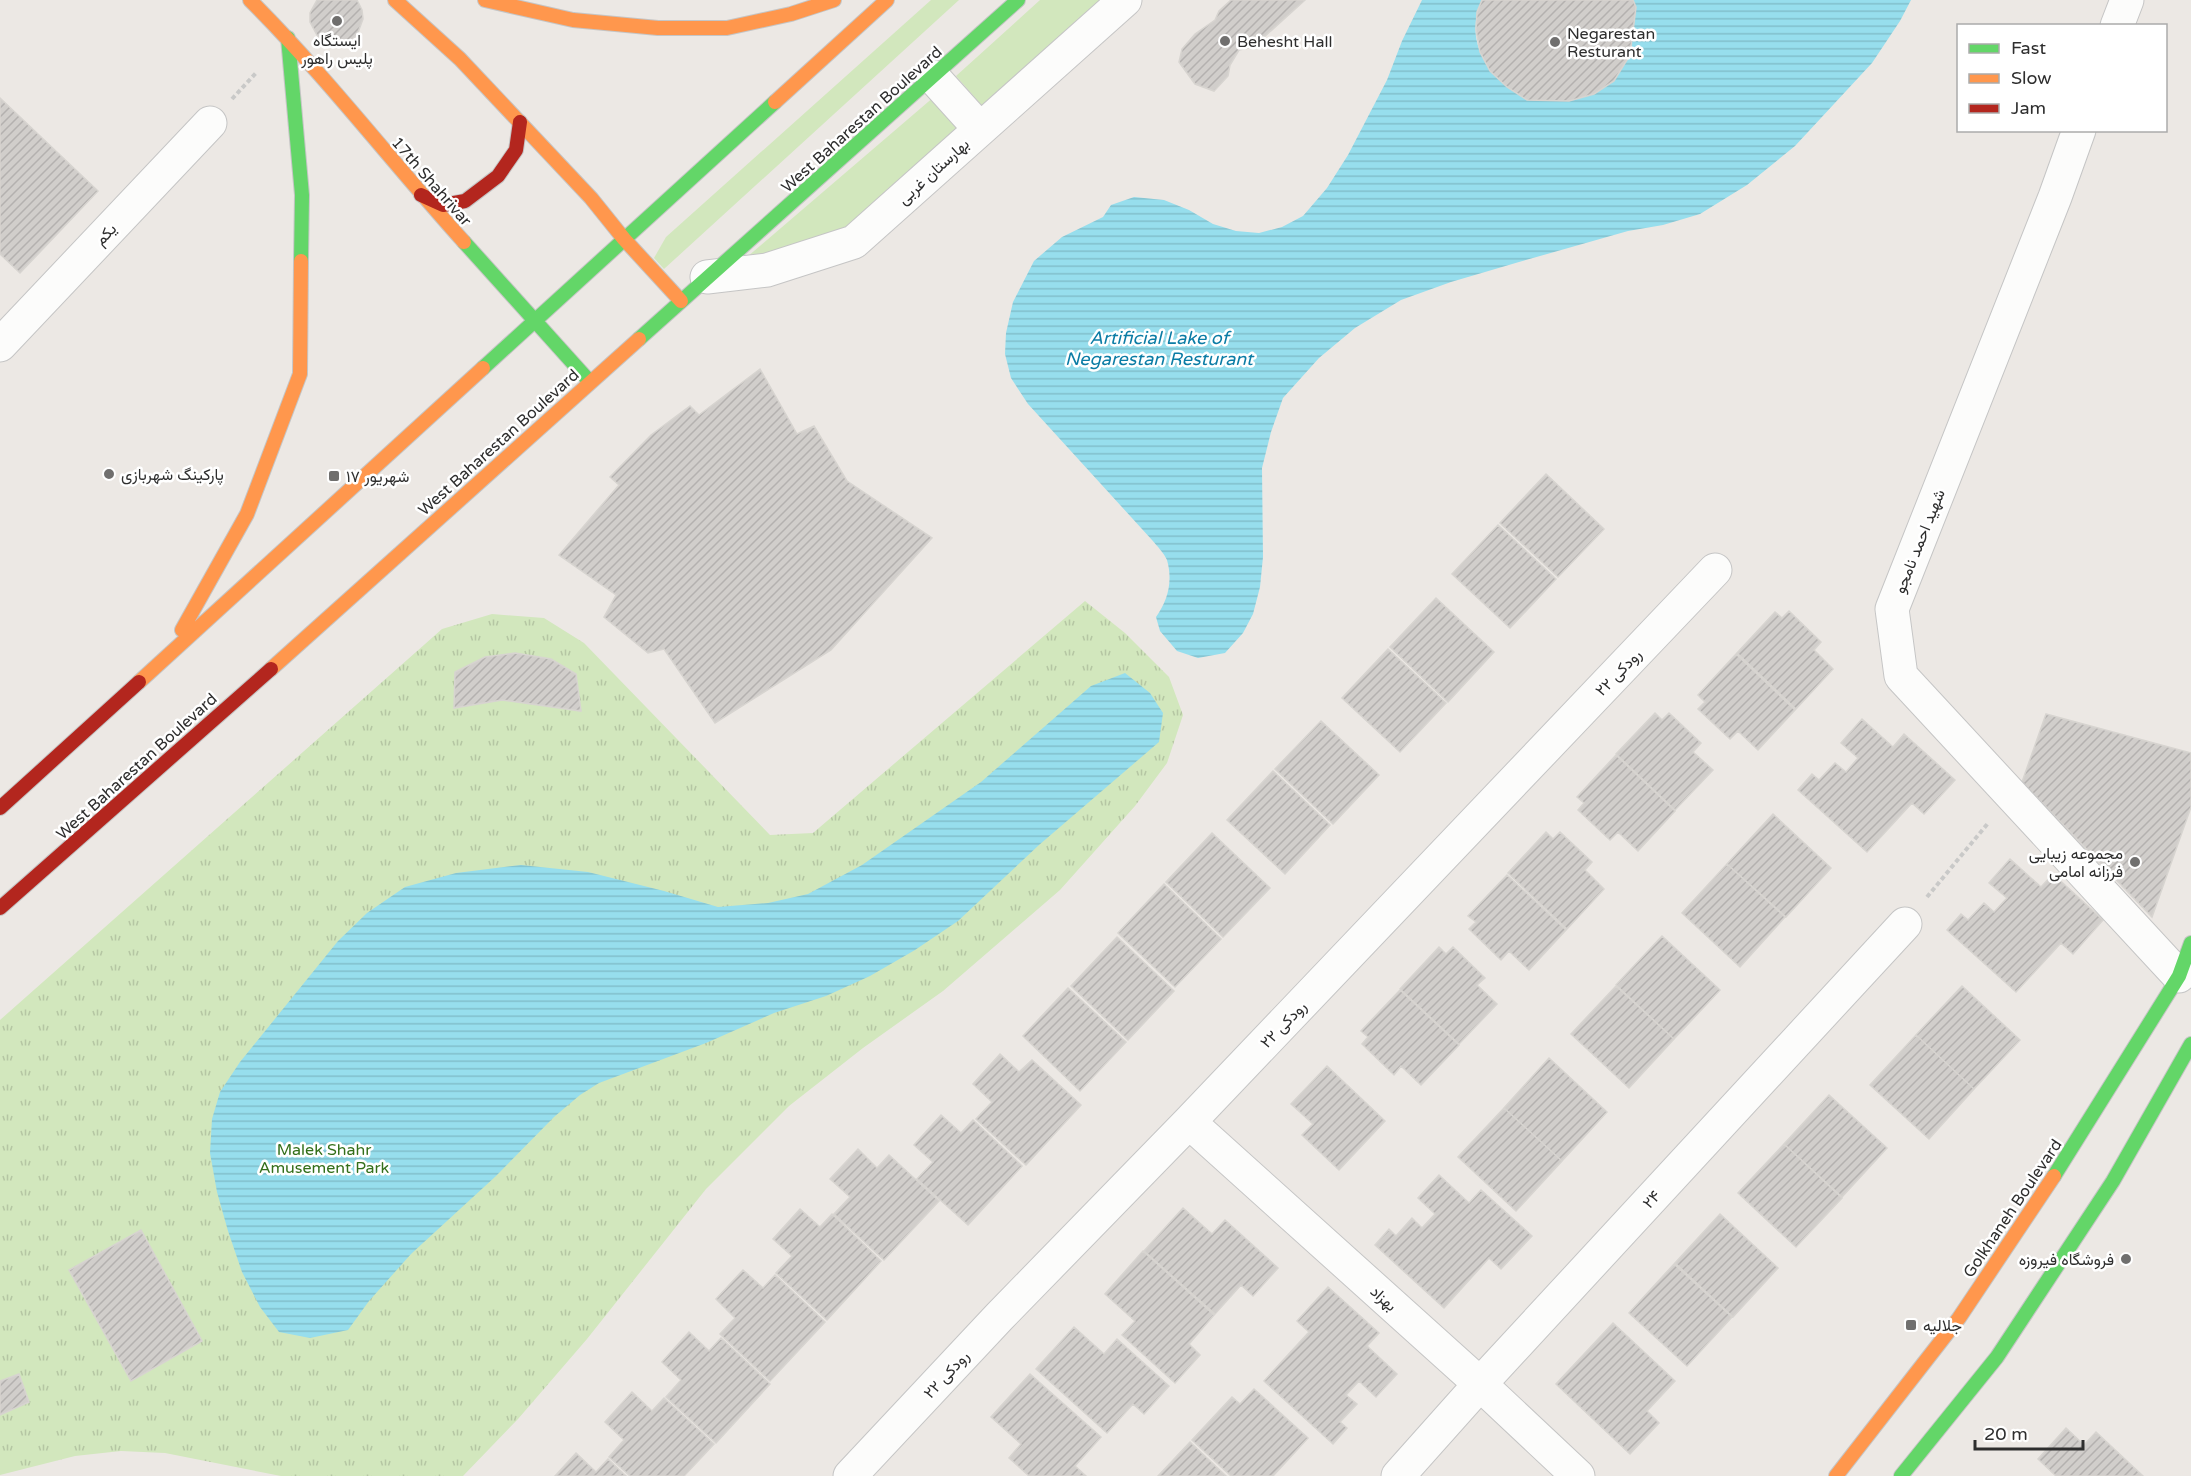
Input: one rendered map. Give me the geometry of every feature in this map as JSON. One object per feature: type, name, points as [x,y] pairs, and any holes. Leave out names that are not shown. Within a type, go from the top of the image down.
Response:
[{"type":"main road","name":"17th Shahrivar","points":[[250,0],[288,38],[421,195],[590,382]]},
{"type":"main road","points":[[395,0],[460,59],[520,122],[591,198],[624,239],[681,301]]},
{"type":"main road","points":[[485,0],[573,20],[658,28],[727,28],[791,14],[834,0]]},
{"type":"main road","points":[[0,808],[886,0]]},
{"type":"main road","name":"West Baharestan Boulevard","points":[[0,908],[1018,0]]},
{"type":"main road","points":[[169,654],[247,514],[300,374],[302,195],[288,38],[275,4]]},
{"type":"main road","points":[[421,195],[443,205],[465,201],[498,176],[516,150],[520,122]]},
{"type":"main road","name":"Golkhaneh Boulevard","points":[[1836,1476],[1959,1318],[2065,1160],[2179,976],[2191,943]]},
{"type":"main road","points":[[1901,1476],[1997,1357],[2113,1181],[2191,1044]]},
{"type":"street","name":"بهارستان غربی","points":[[707,277],[767,270],[854,242],[1125,0]]},
{"type":"street","points":[[2118,24],[2127,0]]},
{"type":"street","points":[[933,77],[980,129]]},
{"type":"street","name":"یکم","points":[[0,345],[210,123]]},
{"type":"street","name":"شهید احمد نامجو","points":[[2078,132],[1892,609],[1901,676],[2179,976]]},
{"type":"street","name":"رودکی ۲۲","points":[[850,1476],[999,1317],[1189,1122],[1715,570]]},
{"type":"street","name":"۲۴","points":[[1398,1476],[1480,1384],[1905,924]]},
{"type":"street","name":"بهزاد","points":[[1189,1122],[1480,1384],[1578,1476]]},
{"type":"path","points":[[210,123],[288,38]]},
{"type":"path","points":[[1905,924],[2011,795]]},
{"type":"green space","points":[[931,0],[959,0],[664,269],[654,258],[666,237]]},
{"type":"green space","points":[[1040,0],[1104,0],[984,108],[956,76]]},
{"type":"green space","points":[[935,96],[962,124],[846,227],[781,251],[747,257]]},
{"type":"green space","name":"Malek Shahr Amusement Park","points":[[1085,601],[1125,633],[1169,677],[1183,715],[1167,763],[1135,806],[1060,890],[943,991],[863,1048],[789,1106],[706,1189],[587,1339],[518,1419],[463,1476],[281,1476],[165,1453],[121,1451],[75,1456],[0,1475],[0,1020],[442,629],[492,614],[544,618],[584,643],[770,835],[813,833]]},
{"type":"water","name":"Artificial Lake of Negarestan Resturant","points":[[1422,0],[1482,0],[1477,16],[1478,46],[1492,71],[1527,100],[1614,80],[1630,55],[1636,7],[1633,0],[1911,0],[1872,63],[1795,146],[1747,185],[1700,214],[1663,225],[1628,231],[1519,262],[1451,282],[1401,300],[1355,328],[1319,358],[1283,398],[1271,432],[1262,468],[1263,557],[1260,587],[1253,614],[1243,633],[1225,653],[1198,658],[1177,651],[1160,631],[1156,617],[1164,604],[1168,590],[1170,575],[1166,557],[1028,404],[1011,378],[1005,354],[1006,333],[1013,302],[1034,261],[1062,237],[1103,217],[1111,205],[1134,197],[1164,200],[1189,210],[1213,224],[1236,231],[1259,233],[1282,227],[1303,216],[1327,188],[1348,155],[1387,80],[1402,41]]},
{"type":"water","points":[[1125,673],[1150,693],[1163,713],[1159,742],[1039,845],[958,921],[915,950],[870,976],[826,996],[774,1013],[706,1043],[599,1083],[580,1095],[411,1254],[369,1301],[348,1330],[310,1338],[279,1332],[260,1307],[242,1272],[217,1192],[210,1153],[212,1119],[220,1092],[240,1062],[338,941],[367,913],[405,887],[456,873],[521,865],[588,872],[718,907],[768,903],[808,894],[862,865],[981,782],[1091,686]]},
{"type":"building","name":"ایستگاه پلیس راهور","points":[[317,0],[357,0],[363,19],[357,35],[350,41],[333,44],[318,37],[310,22],[310,13]]},
{"type":"building","name":"Behesht Hall","points":[[1231,0],[1305,0],[1253,47],[1239,50],[1230,65],[1228,76],[1214,91],[1195,84],[1179,62],[1182,49],[1195,34],[1215,20],[1219,11]]},
{"type":"building","name":"Negarestan Resturant","points":[[1482,0],[1633,0],[1636,7],[1630,55],[1614,81],[1594,94],[1569,101],[1527,100],[1507,87],[1490,71],[1480,52],[1476,30],[1477,12]]},
{"type":"building","points":[[0,98],[98,191],[20,273],[0,254]]},
{"type":"building","points":[[760,369],[797,434],[814,426],[847,481],[932,538],[831,650],[715,723],[664,649],[648,653],[604,617],[616,595],[559,555],[619,485],[610,477],[651,435],[690,406],[699,415]]},
{"type":"building","points":[[1546,474],[1604,529],[1558,577],[1500,523]]},
{"type":"building","points":[[1498,525],[1556,579],[1510,628],[1452,574]]},
{"type":"building","points":[[1436,598],[1494,652],[1448,702],[1390,647]]},
{"type":"building","points":[[1789,611],[1821,642],[1814,650],[1833,669],[1796,709],[1737,653],[1775,612],[1782,618]]},
{"type":"building","points":[[1388,649],[1446,703],[1400,752],[1342,698]]},
{"type":"building","points":[[515,653],[551,659],[576,674],[581,711],[502,700],[454,708],[455,672],[485,657]]},
{"type":"building","points":[[1736,654],[1795,710],[1758,750],[1738,731],[1730,739],[1698,709],[1705,702],[1698,695]]},
{"type":"building","points":[[1655,713],[1662,720],[1669,713],[1701,743],[1693,752],[1713,770],[1675,810],[1616,754]]},
{"type":"building","name":"مجموعه زیبایی فرزانه امامی","points":[[2046,714],[2191,753],[2191,807],[2152,917],[2022,782]]},
{"type":"building","points":[[1862,719],[1893,747],[1904,734],[1955,780],[1924,814],[1912,803],[1867,852],[1798,790],[1812,774],[1819,780],[1835,763],[1846,772],[1858,758],[1841,743]]},
{"type":"building","points":[[1321,721],[1379,775],[1333,824],[1275,769]]},
{"type":"building","points":[[1616,755],[1675,811],[1638,851],[1618,832],[1610,840],[1578,810],[1584,803],[1577,797]]},
{"type":"building","points":[[1273,771],[1330,825],[1285,874],[1227,820]]},
{"type":"building","points":[[1773,814],[1831,868],[1786,917],[1727,864]]},
{"type":"building","points":[[1546,832],[1553,839],[1560,832],[1592,862],[1585,870],[1604,889],[1567,929],[1508,873]]},
{"type":"building","points":[[1212,833],[1270,888],[1223,937],[1166,882]]},
{"type":"building","points":[[2010,859],[2041,887],[2053,874],[2103,920],[2073,954],[2061,943],[2016,992],[1947,930],[1961,914],[1968,920],[1984,903],[1994,912],[2007,898],[1989,883]]},
{"type":"building","points":[[1727,864],[1785,917],[1740,967],[1682,913]]},
{"type":"building","points":[[1507,875],[1566,930],[1529,970],[1509,951],[1501,960],[1469,929],[1476,922],[1468,916]]},
{"type":"building","points":[[1164,884],[1221,939],[1175,987],[1118,933]]},
{"type":"building","points":[[1662,936],[1720,990],[1674,1039],[1616,985]]},
{"type":"building","points":[[1117,937],[1174,991],[1128,1040],[1071,986]]},
{"type":"building","points":[[1439,947],[1446,954],[1453,947],[1485,978],[1477,985],[1497,1004],[1459,1044],[1400,989]]},
{"type":"building","points":[[1616,986],[1674,1039],[1629,1088],[1571,1034]]},
{"type":"building","points":[[1962,986],[2020,1040],[1974,1089],[1916,1035]]},
{"type":"building","points":[[1068,988],[1126,1042],[1080,1091],[1023,1036]]},
{"type":"building","points":[[1400,990],[1459,1045],[1421,1085],[1401,1066],[1394,1075],[1362,1044],[1368,1037],[1361,1031]]},
{"type":"building","points":[[1916,1035],[1974,1089],[1929,1139],[1870,1085]]},
{"type":"building","points":[[1000,1054],[1019,1072],[1032,1060],[1081,1105],[1026,1165],[976,1119],[992,1102],[973,1084]]},
{"type":"building","points":[[1549,1058],[1607,1112],[1562,1161],[1504,1108]]},
{"type":"building","points":[[1327,1066],[1385,1121],[1339,1170],[1302,1135],[1313,1124],[1291,1104]]},
{"type":"building","points":[[1829,1095],[1887,1148],[1842,1197],[1784,1144]]},
{"type":"building","points":[[1504,1108],[1562,1161],[1516,1211],[1458,1157]]},
{"type":"building","points":[[941,1115],[961,1133],[973,1120],[1022,1166],[968,1225],[917,1179],[933,1162],[914,1145]]},
{"type":"building","points":[[1784,1144],[1842,1198],[1796,1247],[1738,1193]]},
{"type":"building","points":[[858,1149],[877,1168],[889,1155],[939,1201],[884,1260],[834,1214],[850,1197],[830,1179]]},
{"type":"building","points":[[1439,1175],[1469,1203],[1481,1190],[1532,1236],[1501,1269],[1489,1258],[1444,1308],[1375,1245],[1389,1229],[1396,1236],[1412,1218],[1422,1228],[1435,1214],[1418,1198]]},
{"type":"building","points":[[1183,1208],[1212,1234],[1225,1220],[1278,1268],[1253,1296],[1241,1285],[1215,1314],[1144,1251]]},
{"type":"building","points":[[800,1209],[820,1227],[832,1214],[881,1261],[827,1320],[776,1273],[792,1256],[773,1239]]},
{"type":"building","points":[[1720,1214],[1778,1268],[1733,1317],[1675,1263]]},
{"type":"building","points":[[141,1230],[202,1341],[131,1381],[69,1270]]},
{"type":"building","points":[[1143,1251],[1214,1315],[1189,1344],[1200,1355],[1175,1383],[1122,1335],[1135,1321],[1105,1294]]},
{"type":"building","points":[[1674,1264],[1732,1317],[1687,1366],[1629,1313]]},
{"type":"building","points":[[743,1270],[763,1288],[775,1275],[825,1322],[770,1381],[720,1334],[735,1318],[716,1299]]},
{"type":"building","points":[[1328,1287],[1379,1333],[1367,1346],[1397,1374],[1376,1397],[1359,1381],[1346,1395],[1357,1404],[1340,1422],[1347,1428],[1333,1444],[1264,1381],[1309,1332],[1297,1321]]},
{"type":"building","points":[[1613,1323],[1675,1381],[1647,1411],[1659,1423],[1630,1454],[1556,1384]]},
{"type":"building","points":[[1074,1327],[1104,1354],[1117,1339],[1169,1386],[1144,1414],[1133,1404],[1107,1433],[1036,1369]]},
{"type":"building","points":[[689,1332],[709,1351],[721,1338],[770,1384],[716,1443],[666,1397],[681,1380],[662,1362]]},
{"type":"building","points":[[19,1374],[29,1402],[0,1415],[0,1381]]},
{"type":"building","points":[[1030,1374],[1101,1437],[1075,1466],[1086,1476],[1029,1476],[1009,1458],[1021,1444],[991,1417]]},
{"type":"building","points":[[1254,1389],[1308,1438],[1273,1476],[1231,1476],[1192,1440],[1232,1397],[1240,1404]]},
{"type":"building","points":[[632,1392],[652,1411],[664,1398],[714,1444],[684,1476],[630,1476],[609,1457],[624,1440],[605,1422]]},
{"type":"building","points":[[2066,1428],[2084,1445],[2096,1432],[2143,1476],[2056,1476],[2038,1459]]},
{"type":"building","points":[[1190,1442],[1226,1476],[1158,1476]]},
{"type":"building","points":[[576,1453],[596,1472],[608,1459],[626,1476],[555,1476]]},
{"type":"traffic: fast","points":[[639,339],[1018,0]]},
{"type":"traffic: fast","points":[[288,38],[302,195],[301,261]]},
{"type":"traffic: fast","points":[[483,368],[775,102]]},
{"type":"traffic: fast","points":[[464,242],[590,382]]},
{"type":"traffic: fast","points":[[2054,1176],[2179,976],[2191,943]]},
{"type":"traffic: fast","points":[[1901,1476],[1997,1357],[2113,1181],[2191,1044]]},
{"type":"traffic: slow","points":[[250,0],[305,59],[464,242]]},
{"type":"traffic: slow","points":[[395,0],[460,59],[591,198],[624,239],[681,301]]},
{"type":"traffic: slow","points":[[485,0],[573,20],[658,28],[727,28],[791,14],[834,0]]},
{"type":"traffic: slow","points":[[775,102],[887,0]]},
{"type":"traffic: slow","points":[[182,630],[247,514],[300,374],[301,261]]},
{"type":"traffic: slow","points":[[271,669],[639,339]]},
{"type":"traffic: slow","points":[[139,682],[483,368]]},
{"type":"traffic: slow","points":[[1836,1476],[1959,1318],[2054,1176]]},
{"type":"traffic: jam","points":[[421,195],[443,205],[465,201],[498,176],[516,150],[520,122]]},
{"type":"traffic: jam","points":[[0,908],[271,669]]},
{"type":"traffic: jam","points":[[0,808],[139,682]]},
{"type":"place","name":"ایستگاه پلیس راهور","points":[[337,21]]},
{"type":"place","name":"Behesht Hall","points":[[1225,41]]},
{"type":"place","name":"Negarestan Resturant","points":[[1555,42]]},
{"type":"place","name":"پارکینگ شهربازی","points":[[109,474]]},
{"type":"place","name":"۱۷ شهریور","points":[[334,476]]},
{"type":"place","name":"مجموعه زیبایی فرزانه امامی","points":[[2135,862]]},
{"type":"place","name":"فروشگاه فیروزه","points":[[2126,1259]]},
{"type":"place","name":"جلالیه","points":[[1911,1325]]}]
